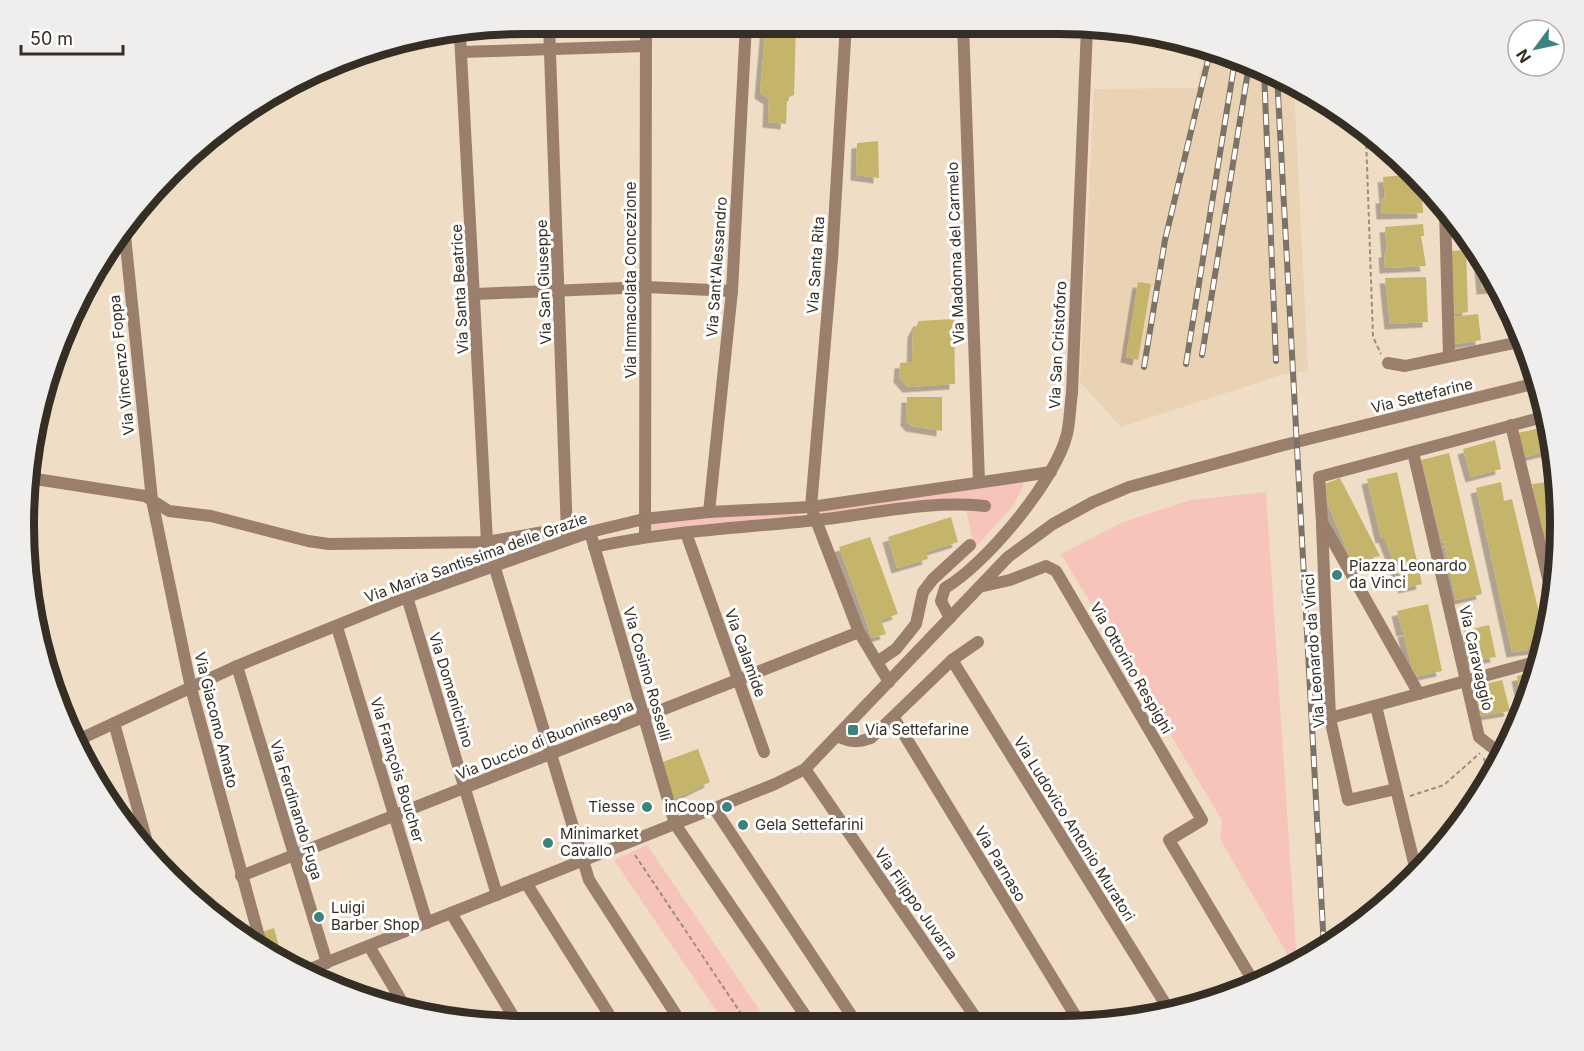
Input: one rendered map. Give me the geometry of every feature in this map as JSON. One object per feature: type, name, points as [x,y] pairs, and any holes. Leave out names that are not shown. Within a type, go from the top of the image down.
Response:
[{"type":"street","name":"Via San Giuseppe","points":[[549,34],[567,534]]},
{"type":"street","name":"Via Immacolata Concezione","points":[[645,536],[646,34]]},
{"type":"street","name":"Via Sant'Alessandro","points":[[709,512],[732,291],[745,34]]},
{"type":"street","name":"Via Santa Rita","points":[[811,507],[832,259],[845,34]]},
{"type":"street","name":"Via Madonna del Carmelo","points":[[963,34],[979,482]]},
{"type":"street","name":"Via San Cristoforo","points":[[950,618],[941,602],[945,588],[960,579],[1019,518],[1051,472],[1067,435],[1072,393],[1087,36]]},
{"type":"street","name":"Via Santa Beatrice","points":[[460,39],[476,294],[487,542]]},
{"type":"street","points":[[461,52],[646,46]]},
{"type":"street","points":[[1446,224],[1449,356]]},
{"type":"street","points":[[1446,231],[1451,231]]},
{"type":"street","name":"Via Vincenzo Foppa","points":[[126,241],[152,500]]},
{"type":"street","points":[[476,294],[646,287],[732,291]]},
{"type":"street","points":[[1388,363],[1405,366],[1514,343]]},
{"type":"street","name":"Via Settefarine","points":[[979,587],[1008,557],[1053,524],[1093,502],[1129,487],[1280,446],[1529,385]]},
{"type":"street","points":[[1413,452],[1537,418]]},
{"type":"street","points":[[1511,425],[1547,573]]},
{"type":"street","name":"Via Leonardo da Vinci","points":[[1397,794],[1348,800],[1330,718],[1319,477],[1413,452]]},
{"type":"street","name":"Via Caravaggio","points":[[1413,452],[1479,737],[1495,750]]},
{"type":"street","name":"Via Maria Santissima delle Grazie","points":[[37,479],[145,496],[169,511],[211,516],[318,543],[487,542],[590,532],[644,519],[709,512],[811,507],[1051,472]]},
{"type":"street","name":"Via Giacomo Amato","points":[[152,500],[190,688],[259,938]]},
{"type":"street","name":"Via Maria Santissima delle Grazie","points":[[594,547],[645,536],[816,520],[956,503],[985,506]]},
{"type":"street","points":[[811,507],[859,632],[889,682]]},
{"type":"street","points":[[1322,522],[1419,694]]},
{"type":"street","name":"Via Cosimo Rosselli","points":[[590,532],[675,824],[806,1016]]},
{"type":"street","name":"Via Calamide","points":[[686,533],[764,752]]},
{"type":"street","name":"Via Maria Santissima delle Grazie","points":[[83,738],[237,666],[567,534]]},
{"type":"street","points":[[877,662],[896,649],[916,624],[923,592],[933,579],[970,545]]},
{"type":"street","points":[[494,565],[581,861],[589,880],[677,1016]]},
{"type":"street","name":"Via Ottorino Respighi","points":[[979,587],[1010,580],[1046,566],[1056,571],[1202,820],[1169,840],[1251,977]]},
{"type":"street","points":[[313,968],[675,824],[805,769],[979,587]]},
{"type":"street","name":"Via Domenichino","points":[[407,597],[496,895]]},
{"type":"street","name":"Via François Boucher","points":[[337,627],[427,923]]},
{"type":"street","name":"Via Duccio di Buoninsegna","points":[[241,876],[859,632]]},
{"type":"street","points":[[837,736],[847,741],[860,742],[871,738],[952,660],[978,642]]},
{"type":"street","name":"Via Ludovico Antonio Muratori","points":[[952,660],[1166,1004]]},
{"type":"street","points":[[1330,718],[1530,663]]},
{"type":"street","name":"Via Ferdinando Fuga","points":[[237,666],[327,963]]},
{"type":"street","points":[[1376,706],[1414,864]]},
{"type":"street","name":"Via Parnaso","points":[[894,718],[1075,1015]]},
{"type":"street","points":[[114,723],[145,835]]},
{"type":"street","name":"Via Filippo Juvarra","points":[[805,769],[974,1016]]},
{"type":"street","points":[[714,808],[852,1016]]},
{"type":"street","points":[[526,883],[610,1016]]},
{"type":"street","points":[[451,913],[513,1016]]},
{"type":"street","points":[[369,946],[402,1001]]},
{"type":"path","points":[[1366,143],[1373,338],[1378,351],[1388,363]]},
{"type":"path","points":[[1397,794],[1444,785],[1482,751]]},
{"type":"path","points":[[630,842],[634,853],[743,1016]]},
{"type":"shaded area","points":[[1204,57],[1246,72],[1294,95],[1308,371],[1281,375],[1121,427],[1080,382],[1094,89],[1197,88]]},
{"type":"shaded area","points":[[1025,482],[1013,506],[974,549],[964,498],[823,516],[821,509]]},
{"type":"shaded area","points":[[1266,492],[1296,955],[1290,959],[1220,839],[1222,820],[1061,554],[1123,522],[1191,500]]},
{"type":"shaded area","points":[[798,512],[798,519],[651,531],[650,522]]},
{"type":"shaded area","points":[[647,845],[764,1016],[720,1016],[614,860]]},
{"type":"building","points":[[765,34],[796,34],[794,95],[787,98],[786,124],[768,122],[769,99],[760,93]]},
{"type":"building","points":[[878,141],[879,178],[856,175],[857,143]]},
{"type":"building","points":[[1403,175],[1422,195],[1423,213],[1382,214],[1381,198],[1385,198],[1383,177]]},
{"type":"building","points":[[1423,224],[1424,236],[1421,236],[1426,266],[1385,268],[1384,252],[1387,252],[1385,227]]},
{"type":"building","points":[[1450,251],[1466,252],[1468,312],[1455,314]]},
{"type":"building","points":[[1481,275],[1489,289],[1482,289]]},
{"type":"building","points":[[1426,277],[1428,322],[1390,324],[1385,278]]},
{"type":"building","points":[[1138,282],[1151,284],[1138,360],[1126,357]]},
{"type":"building","points":[[1478,314],[1481,340],[1455,344],[1451,317]]},
{"type":"building","points":[[954,319],[955,384],[908,387],[899,377],[900,363],[912,362],[913,332],[919,321]]},
{"type":"building","points":[[907,397],[942,397],[942,431],[911,426],[906,420]]},
{"type":"building","points":[[1540,428],[1544,452],[1525,457],[1518,433]]},
{"type":"building","points":[[1495,440],[1501,469],[1471,477],[1463,449]]},
{"type":"building","points":[[1449,453],[1482,594],[1456,600],[1444,543],[1457,539],[1442,543],[1421,460]]},
{"type":"building","points":[[1397,472],[1422,584],[1404,588],[1384,537],[1381,538],[1367,479]]},
{"type":"building","points":[[1340,478],[1380,556],[1352,562],[1320,486]]},
{"type":"building","points":[[1501,482],[1504,501],[1512,499],[1540,619],[1534,649],[1512,652],[1476,488]]},
{"type":"building","points":[[1547,482],[1550,526],[1548,556],[1532,484]]},
{"type":"building","points":[[951,517],[958,542],[926,552],[928,559],[897,568],[888,537]]},
{"type":"building","points":[[870,537],[898,614],[881,620],[886,634],[872,638],[839,547]]},
{"type":"building","points":[[1428,604],[1442,671],[1414,677],[1403,632],[1413,629],[1402,631],[1397,611]]},
{"type":"building","points":[[1489,625],[1496,657],[1471,661],[1464,631]]},
{"type":"building","points":[[1526,674],[1520,691],[1517,676]]},
{"type":"building","points":[[1502,680],[1510,711],[1479,716],[1474,687]]},
{"type":"building","points":[[698,749],[710,782],[673,800],[660,763]]},
{"type":"building","points":[[274,928],[280,951],[264,941],[262,932]]},
{"type":"railway","points":[[1144,367],[1165,240],[1208,58]]},
{"type":"railway","points":[[1186,364],[1234,68]]},
{"type":"railway","points":[[1202,355],[1248,73]]},
{"type":"railway","points":[[1264,80],[1276,361]]},
{"type":"railway","points":[[1278,86],[1323,939]]},
{"type":"place","name":"Piazza Leonardo da Vinci","points":[[1337,575]]},
{"type":"place","name":"Via Settefarine","points":[[853,730]]},
{"type":"place","name":"Tiesse","points":[[647,807]]},
{"type":"place","name":"inCoop","points":[[727,807]]},
{"type":"place","name":"Gela Settefarini","points":[[743,825]]},
{"type":"place","name":"Minimarket Cavallo","points":[[548,843]]},
{"type":"place","name":"Luigi Barber Shop","points":[[319,917]]}]
